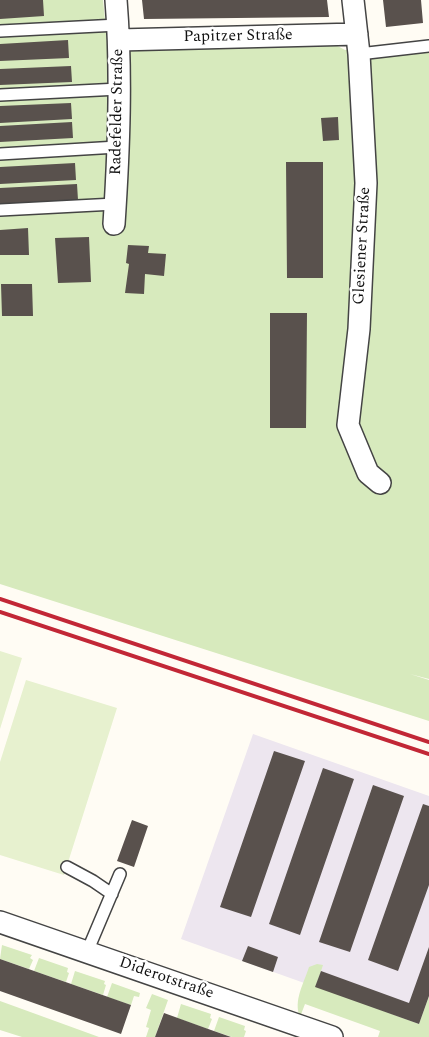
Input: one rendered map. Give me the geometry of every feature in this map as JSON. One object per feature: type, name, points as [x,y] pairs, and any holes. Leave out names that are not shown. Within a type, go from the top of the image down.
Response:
[{"type":"street","name":"Radefelder Straße","points":[[114,214],[119,89],[119,32],[116,0]]},
{"type":"street","name":"Glesiener Straße","points":[[353,0],[358,44],[366,183],[359,329],[348,425],[353,450],[368,473],[380,483]]},
{"type":"street","name":"Papitzer Straße","points":[[119,32],[358,44]]},
{"type":"street","name":"Diderotstraße","points":[[0,922],[332,1037]]},
{"type":"lane","points":[[0,32],[119,32]]},
{"type":"lane","points":[[358,44],[429,46]]},
{"type":"lane","points":[[0,95],[119,89]]},
{"type":"lane","points":[[0,154],[117,147]]},
{"type":"lane","points":[[0,210],[114,214]]},
{"type":"lane","points":[[67,867],[112,894]]},
{"type":"lane","points":[[87,952],[120,874]]},
{"type":"shaded area","points":[[253,734],[429,796],[429,995],[419,1024],[181,939]]},
{"type":"green space","points":[[0,0],[103,0],[107,40],[156,44],[332,43],[345,50],[429,43],[429,679],[410,674],[429,680],[429,721],[0,584]]},
{"type":"green space","points":[[0,651],[22,658],[0,729]]},
{"type":"green space","points":[[26,680],[117,708],[64,875],[0,855],[0,762]]},
{"type":"green space","points":[[2,945],[32,955],[30,958],[33,960],[29,969],[0,959]]},
{"type":"green space","points":[[39,958],[68,968],[67,972],[69,973],[66,982],[34,971]]},
{"type":"green space","points":[[317,964],[323,965],[316,986],[419,1024],[429,996],[429,1037],[378,1037],[380,1031],[305,1004],[300,1017],[298,998],[309,967]]},
{"type":"green space","points":[[75,971],[105,981],[104,984],[106,985],[103,995],[71,984]]},
{"type":"green space","points":[[112,983],[140,993],[139,997],[134,996],[131,1005],[107,997]]},
{"type":"green space","points":[[152,994],[168,1000],[155,1037],[146,1037],[149,1028],[146,1027],[151,1010],[146,1008]]},
{"type":"green space","points":[[0,1001],[99,1037],[22,1037],[0,1030]]},
{"type":"green space","points":[[181,1004],[211,1014],[210,1018],[212,1019],[208,1029],[177,1018]]},
{"type":"green space","points":[[219,1017],[245,1026],[244,1037],[232,1037],[214,1031]]},
{"type":"building","points":[[0,0],[43,0],[44,16],[0,19]]},
{"type":"building","points":[[142,0],[327,0],[329,17],[144,19]]},
{"type":"building","points":[[383,0],[421,0],[423,23],[386,27]]},
{"type":"building","points":[[68,40],[69,58],[0,61],[0,44]]},
{"type":"building","points":[[71,66],[72,82],[0,85],[0,69]]},
{"type":"building","points":[[71,103],[72,119],[0,123],[0,106]]},
{"type":"building","points":[[338,117],[339,140],[323,141],[321,118]]},
{"type":"building","points":[[72,122],[73,138],[0,142],[0,126]]},
{"type":"building","points":[[286,162],[323,162],[323,278],[287,278]]},
{"type":"building","points":[[75,163],[76,180],[0,184],[0,167]]},
{"type":"building","points":[[77,184],[78,200],[0,204],[0,188]]},
{"type":"building","points":[[28,228],[29,255],[0,255],[0,230]]},
{"type":"building","points":[[89,237],[91,282],[58,283],[55,238]]},
{"type":"building","points":[[128,245],[149,246],[148,253],[166,254],[164,276],[145,274],[144,294],[125,293],[129,264],[126,263]]},
{"type":"building","points":[[1,284],[32,284],[33,316],[2,316]]},
{"type":"building","points":[[270,313],[307,313],[306,428],[270,428]]},
{"type":"building","points":[[274,751],[305,761],[251,917],[220,907]]},
{"type":"building","points":[[323,768],[354,779],[300,935],[269,924]]},
{"type":"building","points":[[373,785],[404,796],[350,952],[319,942]]},
{"type":"building","points":[[423,804],[429,806],[429,885],[398,971],[368,960]]},
{"type":"building","points":[[132,820],[148,826],[134,867],[117,861]]},
{"type":"building","points":[[248,946],[278,957],[273,972],[242,961]]},
{"type":"building","points":[[429,947],[429,996],[419,1024],[315,987],[321,971],[409,1003]]},
{"type":"building","points":[[0,959],[131,1005],[121,1034],[0,991]]},
{"type":"building","points":[[164,1013],[211,1030],[231,1037],[155,1037]]},
{"type":"railway","points":[[0,599],[429,742]]},
{"type":"railway","points":[[0,612],[429,754]]}]
